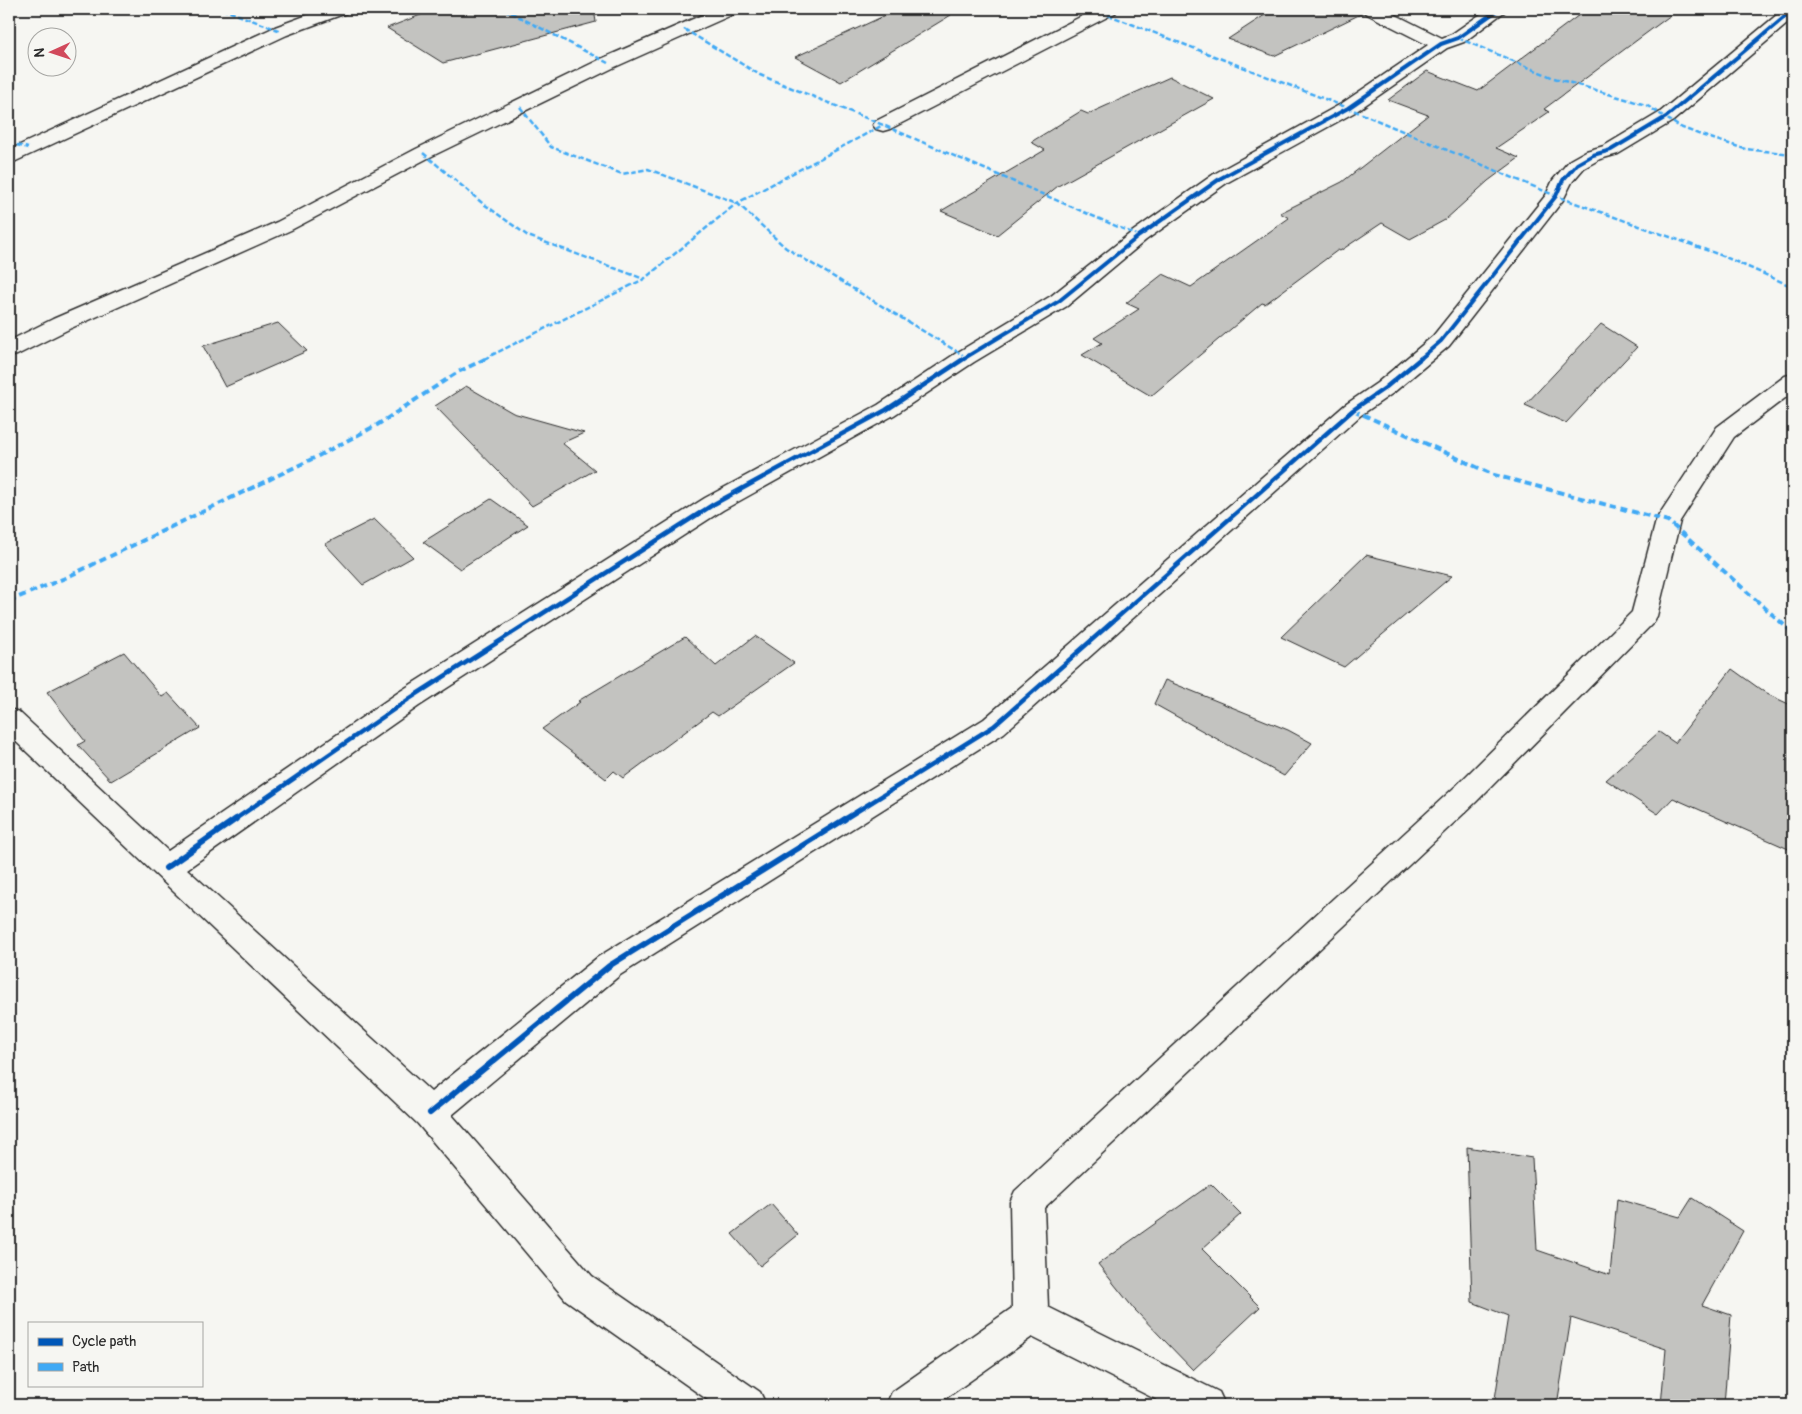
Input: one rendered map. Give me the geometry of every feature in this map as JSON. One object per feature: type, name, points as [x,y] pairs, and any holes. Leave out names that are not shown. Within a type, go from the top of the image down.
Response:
[{"type":"street","points":[[9,157],[281,31],[340,9]]},
{"type":"street","points":[[9,350],[70,320],[284,226],[423,153],[520,107],[608,62],[730,9]]},
{"type":"street","points":[[883,125],[1109,9]]},
{"type":"street","points":[[1371,9],[1441,44]]},
{"type":"street","points":[[166,868],[433,683],[714,504],[886,410],[966,357],[1059,301],[1139,236],[1221,178],[1348,108],[1441,44],[1458,38],[1498,9]]},
{"type":"street","points":[[430,1113],[609,966],[994,726],[1353,410],[1385,388],[1442,341],[1556,196],[1563,180],[1578,164],[1593,155],[1611,150],[1666,117],[1793,10]]},
{"type":"street","points":[[1030,1317],[1027,1202],[1466,794],[1644,616],[1668,522],[1726,432],[1793,382]]},
{"type":"street","points":[[9,719],[166,868],[430,1113],[579,1288],[747,1405]]},
{"type":"street","points":[[905,1405],[1030,1317]]},
{"type":"street","points":[[1030,1317],[1206,1405]]},
{"type":"building","points":[[436,9],[594,9],[596,22],[443,63],[387,28]]},
{"type":"building","points":[[899,9],[947,9],[951,15],[841,82],[795,57]]},
{"type":"building","points":[[1274,9],[1360,9],[1363,13],[1274,56],[1228,39]]},
{"type":"building","points":[[1587,9],[1679,9],[1544,109],[1549,112],[1496,148],[1519,158],[1488,181],[1445,220],[1410,239],[1382,223],[1340,251],[1338,250],[1265,304],[1262,303],[1151,396],[1082,355],[1102,343],[1094,338],[1139,309],[1126,303],[1163,274],[1191,287],[1289,218],[1280,213],[1342,182],[1428,115],[1388,100],[1427,71],[1478,91]]},
{"type":"building","points":[[1170,77],[1214,99],[1058,186],[997,235],[941,211],[1045,150],[1031,142],[1081,111],[1088,114]]},
{"type":"building","points":[[278,323],[307,351],[225,387],[203,346]]},
{"type":"building","points":[[1601,324],[1637,347],[1566,423],[1525,405]]},
{"type":"building","points":[[466,386],[513,413],[584,433],[562,443],[595,470],[532,506],[435,406]]},
{"type":"building","points":[[491,499],[528,525],[460,569],[423,542]]},
{"type":"building","points":[[374,519],[413,557],[363,585],[325,544]]},
{"type":"building","points":[[1366,555],[1452,576],[1344,667],[1281,637]]},
{"type":"building","points":[[755,636],[794,663],[718,716],[712,712],[623,778],[614,771],[606,779],[542,729],[580,702],[578,701],[685,637],[716,666]]},
{"type":"building","points":[[124,652],[162,697],[168,693],[200,728],[111,781],[78,745],[85,741],[47,692]]},
{"type":"building","points":[[1732,669],[1767,694],[1793,706],[1793,851],[1673,798],[1658,814],[1606,780],[1659,732],[1675,743]]},
{"type":"building","points":[[1165,680],[1288,730],[1312,743],[1284,776],[1154,704]]},
{"type":"building","points":[[1467,1147],[1532,1158],[1537,1250],[1610,1275],[1617,1199],[1680,1217],[1692,1198],[1743,1231],[1702,1305],[1731,1315],[1724,1405],[1661,1405],[1666,1349],[1571,1318],[1557,1405],[1494,1405],[1508,1316],[1472,1302]]},
{"type":"building","points":[[1211,1184],[1241,1214],[1202,1249],[1260,1307],[1193,1370],[1134,1309],[1098,1264]]},
{"type":"building","points":[[771,1204],[798,1235],[760,1266],[732,1234]]},
{"type":"marked path","points":[[222,9],[281,31]]},
{"type":"marked path","points":[[504,9],[608,63]]},
{"type":"marked path","points":[[1093,9],[1348,108],[1556,196],[1723,256],[1793,287]]},
{"type":"marked path","points":[[684,29],[760,75],[883,125],[1139,236]]},
{"type":"marked path","points":[[1458,38],[1554,78],[1646,105],[1680,127],[1701,135],[1745,149],[1793,154]]},
{"type":"marked path","points":[[520,107],[551,147],[622,174],[648,169],[737,203],[786,248],[966,357]]},
{"type":"marked path","points":[[9,601],[65,578],[316,457],[377,425],[458,372],[644,279],[737,203],[883,125]]},
{"type":"marked path","points":[[9,143],[28,148]]},
{"type":"marked path","points":[[423,153],[481,202],[528,236],[644,279]]},
{"type":"marked path","points":[[1353,410],[1494,475],[1668,521],[1793,633]]},
{"type":"cycle path","points":[[166,868],[409,699],[714,504],[886,410],[966,357],[1059,301],[1139,236],[1221,178],[1348,108],[1441,44],[1458,38],[1499,9]]},
{"type":"cycle path","points":[[430,1113],[609,966],[994,726],[1353,410],[1385,388],[1441,341],[1556,196],[1563,180],[1577,164],[1593,155],[1611,150],[1666,117],[1793,10]]}]
